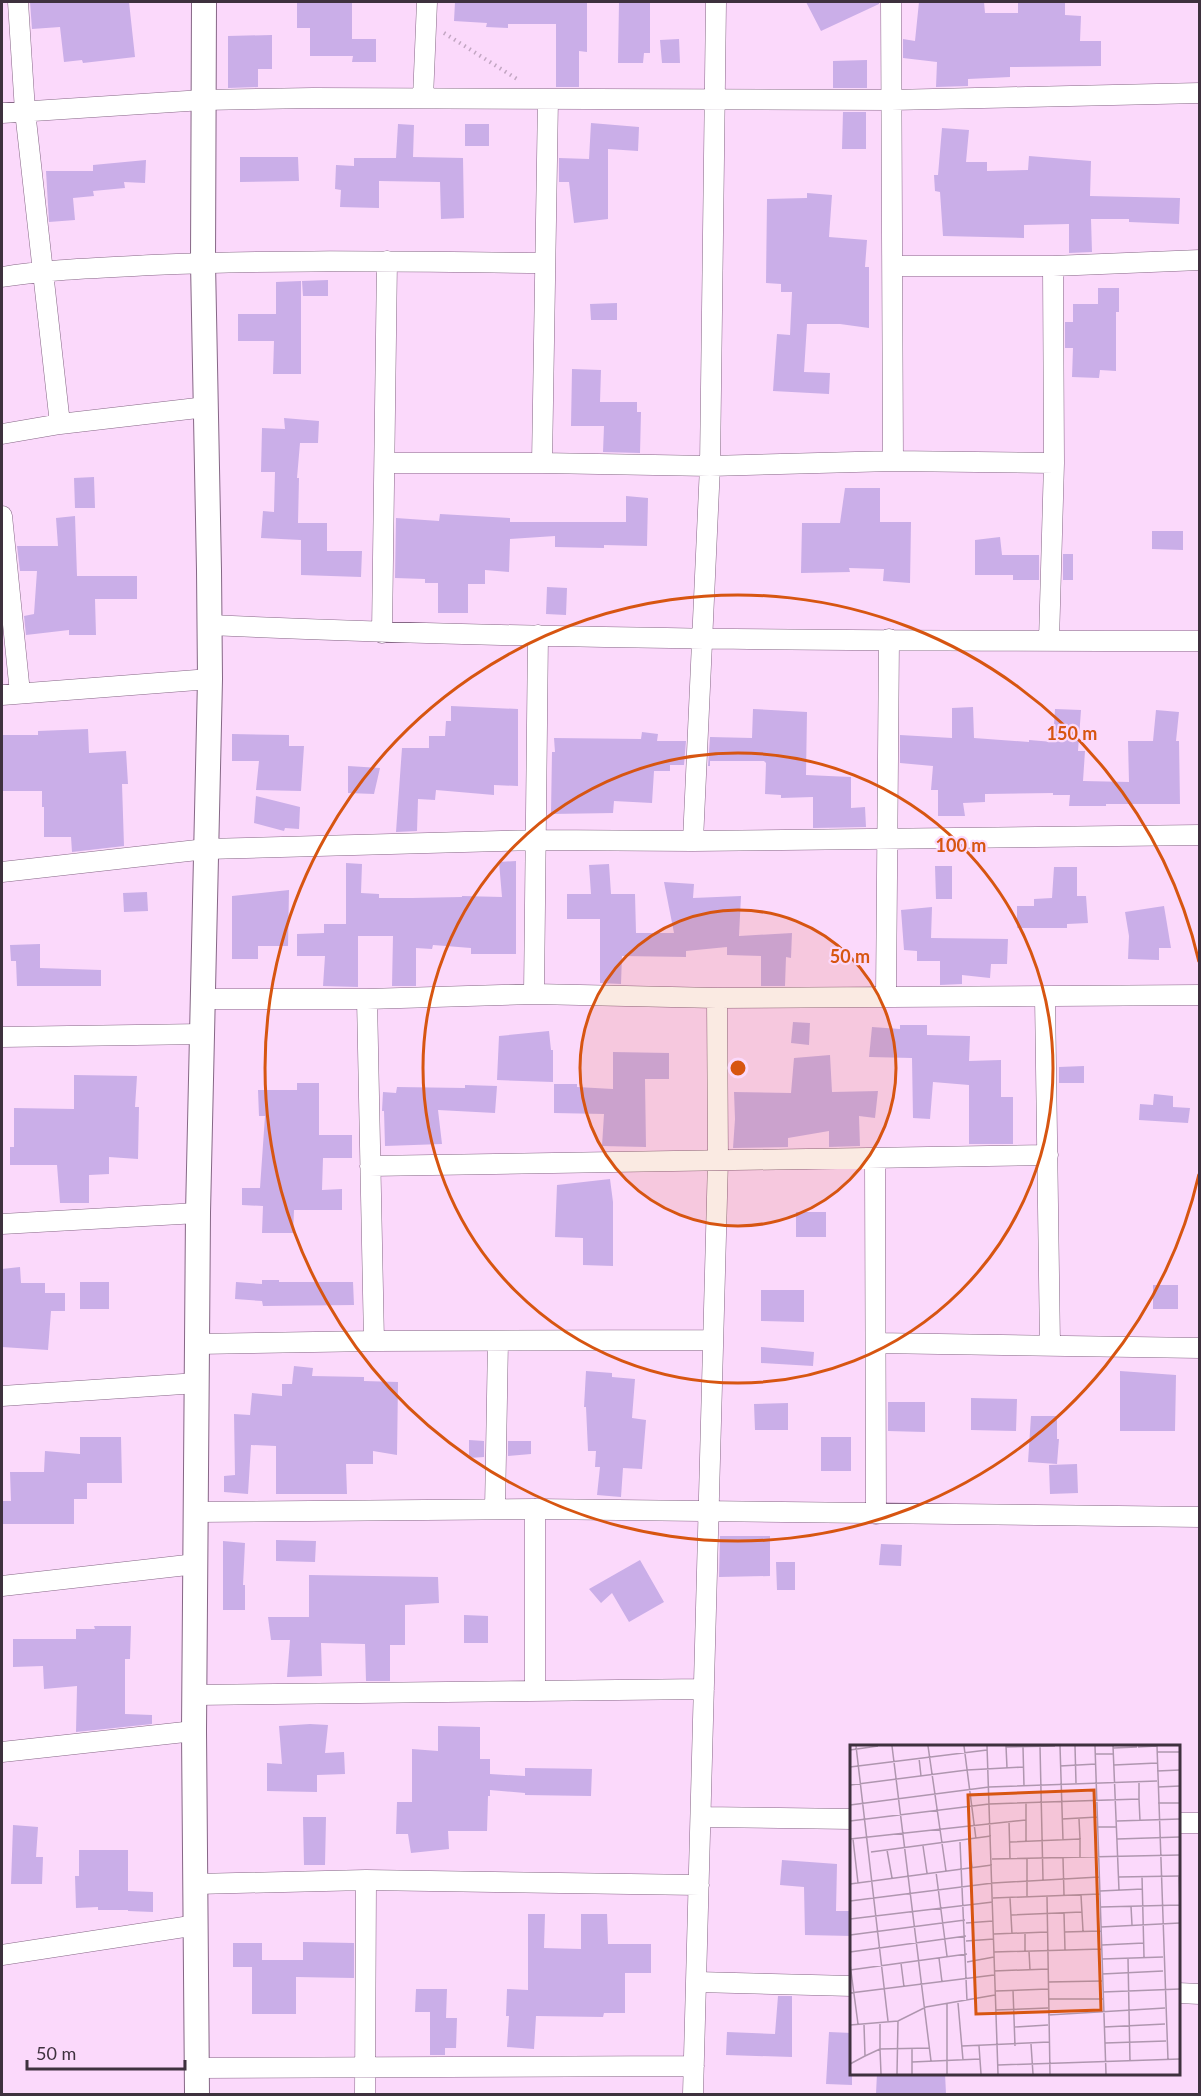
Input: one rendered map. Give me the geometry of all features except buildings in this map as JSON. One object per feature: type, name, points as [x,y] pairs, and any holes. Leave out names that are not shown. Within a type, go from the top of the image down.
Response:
[{"type":"street","points":[[18,2],[25,111],[60,424]]},
{"type":"street","points":[[197,2094],[194,1731],[198,1213],[210,679],[203,263],[204,2]]},
{"type":"street","points":[[423,98],[427,2]]},
{"type":"street","points":[[693,841],[710,466],[717,2]]},
{"type":"street","points":[[891,2],[893,461]]},
{"type":"street","points":[[2,113],[203,100],[423,98],[891,100],[1200,93]]},
{"type":"street","points":[[542,463],[548,99]]},
{"type":"street","points":[[893,266],[1053,266],[1200,260]]},
{"type":"street","points":[[2,277],[42,271],[203,263],[387,261],[545,263]]},
{"type":"street","points":[[382,633],[387,261]]},
{"type":"street","points":[[1050,641],[1054,463],[1053,266]]},
{"type":"street","points":[[2,434],[60,424],[206,407]]},
{"type":"street","points":[[386,463],[710,466],[893,461],[1054,463]]},
{"type":"street","points":[[2,516],[11,694],[210,679]]},
{"type":"street","points":[[209,625],[382,633],[701,639],[1200,641]]},
{"type":"street","points":[[534,994],[538,635]]},
{"type":"street","points":[[886,996],[889,639]]},
{"type":"street","points":[[2,872],[206,849],[537,840],[693,841],[1200,835]]},
{"type":"street","points":[[202,999],[367,999],[534,994],[717,998],[1200,995]]},
{"type":"street","points":[[1045,997],[1050,1345]]},
{"type":"street","points":[[693,2094],[718,1160],[717,998]]},
{"type":"street","points":[[367,999],[374,1341]]},
{"type":"street","points":[[2,1037],[202,1034]]},
{"type":"street","points":[[370,1166],[1048,1155]]},
{"type":"street","points":[[875,1158],[876,1514]]},
{"type":"street","points":[[2,1224],[198,1213]]},
{"type":"street","points":[[198,1344],[713,1340]]},
{"type":"street","points":[[495,1509],[498,1341]]},
{"type":"street","points":[[876,1343],[1200,1348]]},
{"type":"street","points":[[2,1396],[198,1383]]},
{"type":"street","points":[[535,1691],[536,1509]]},
{"type":"street","points":[[196,1512],[536,1509],[1200,1516]]},
{"type":"street","points":[[2,1586],[196,1563]]},
{"type":"street","points":[[195,1695],[704,1689]]},
{"type":"street","points":[[2,1752],[194,1731]]},
{"type":"street","points":[[701,1817],[850,1819]]},
{"type":"street","points":[[1180,1823],[1200,1823]]},
{"type":"street","points":[[195,1884],[366,1880],[699,1885]]},
{"type":"street","points":[[365,2094],[366,1880]]},
{"type":"street","points":[[2,1955],[196,1924]]},
{"type":"street","points":[[697,1982],[850,1986]]},
{"type":"street","points":[[1180,1993],[1200,1994]]},
{"type":"street","points":[[197,2068],[694,2066]]},
{"type":"path","points":[[426,21],[548,99]]}]
